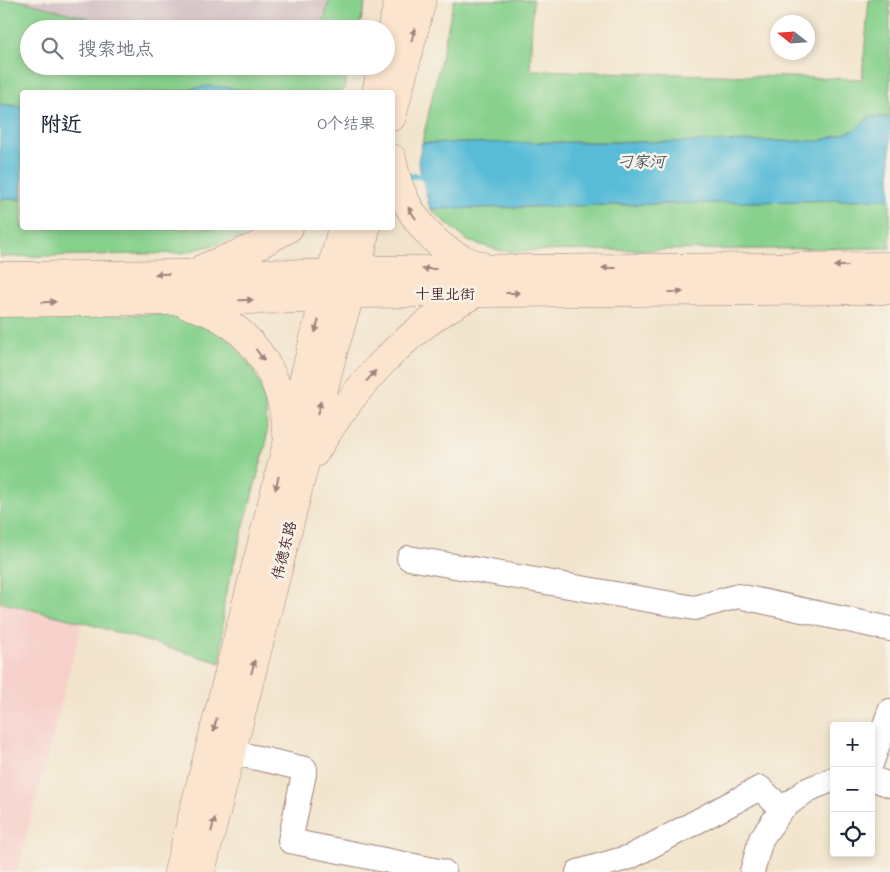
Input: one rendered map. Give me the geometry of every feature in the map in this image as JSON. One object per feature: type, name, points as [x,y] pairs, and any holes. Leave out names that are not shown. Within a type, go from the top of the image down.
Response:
[{"type":"main road","points":[[395,20],[399,0]]},
{"type":"main road","points":[[395,52],[422,0]]},
{"type":"main road","points":[[383,75],[386,90]]},
{"type":"main road","points":[[383,75],[385,90]]},
{"type":"main road","points":[[395,174],[408,208],[430,236],[444,248],[460,257],[494,268]]},
{"type":"main road","points":[[190,274],[255,247],[285,230]]},
{"type":"main road","name":"伟德东路","points":[[178,872],[342,230]]},
{"type":"main road","name":"伟德东路","points":[[201,872],[334,349],[355,282],[366,230]]},
{"type":"main road","name":"十里北街","points":[[0,303],[159,301],[328,286],[494,268],[890,266]]},
{"type":"main road","name":"十里北街","points":[[0,276],[190,274],[328,286]]},
{"type":"main road","name":"十里北街","points":[[355,282],[477,293],[890,290]]},
{"type":"main road","points":[[302,473],[337,419],[377,369],[422,326],[439,313],[477,293]]},
{"type":"main road","points":[[159,301],[195,307],[212,314],[243,335],[256,348],[275,380],[281,398],[286,434],[285,453]]},
{"type":"street","points":[[409,558],[695,608],[738,596],[890,628]]},
{"type":"street","points":[[875,753],[890,711]]},
{"type":"street","points":[[231,752],[305,769],[290,841],[444,872]]},
{"type":"street","points":[[875,779],[890,785]]},
{"type":"street","points":[[752,872],[761,839],[782,809],[806,790],[830,781]]},
{"type":"street","points":[[578,872],[630,857],[760,788],[782,809]]},
{"type":"shaded area","points":[[17,0],[329,0],[324,20],[95,20]]},
{"type":"shaded area","points":[[0,602],[82,623],[17,872],[0,872]]},
{"type":"green space","points":[[0,0],[17,0],[95,20],[20,20],[20,75],[348,75],[344,90],[241,90],[216,88],[190,90],[20,90],[20,106],[0,104]]},
{"type":"green space","points":[[329,0],[366,0],[361,20],[324,20]]},
{"type":"green space","points":[[454,0],[533,0],[530,70],[862,79],[869,0],[890,0],[890,117],[869,117],[856,130],[820,141],[422,143]]},
{"type":"green space","points":[[0,199],[20,199],[20,230],[253,230],[244,237],[183,253],[0,257]]},
{"type":"green space","points":[[890,199],[890,248],[501,251],[468,241],[430,209]]},
{"type":"green space","points":[[183,314],[230,340],[247,360],[259,382],[265,405],[266,444],[224,600],[221,663],[85,623],[0,602],[0,315]]},
{"type":"water","points":[[210,86],[242,90],[186,90]]},
{"type":"water","points":[[0,104],[20,107],[20,199],[0,199]]},
{"type":"water","points":[[869,117],[890,117],[890,199],[430,209],[418,161],[422,143],[820,141],[855,130]]},
{"type":"waterway","name":"刁家河","points":[[404,176],[429,176]]}]
